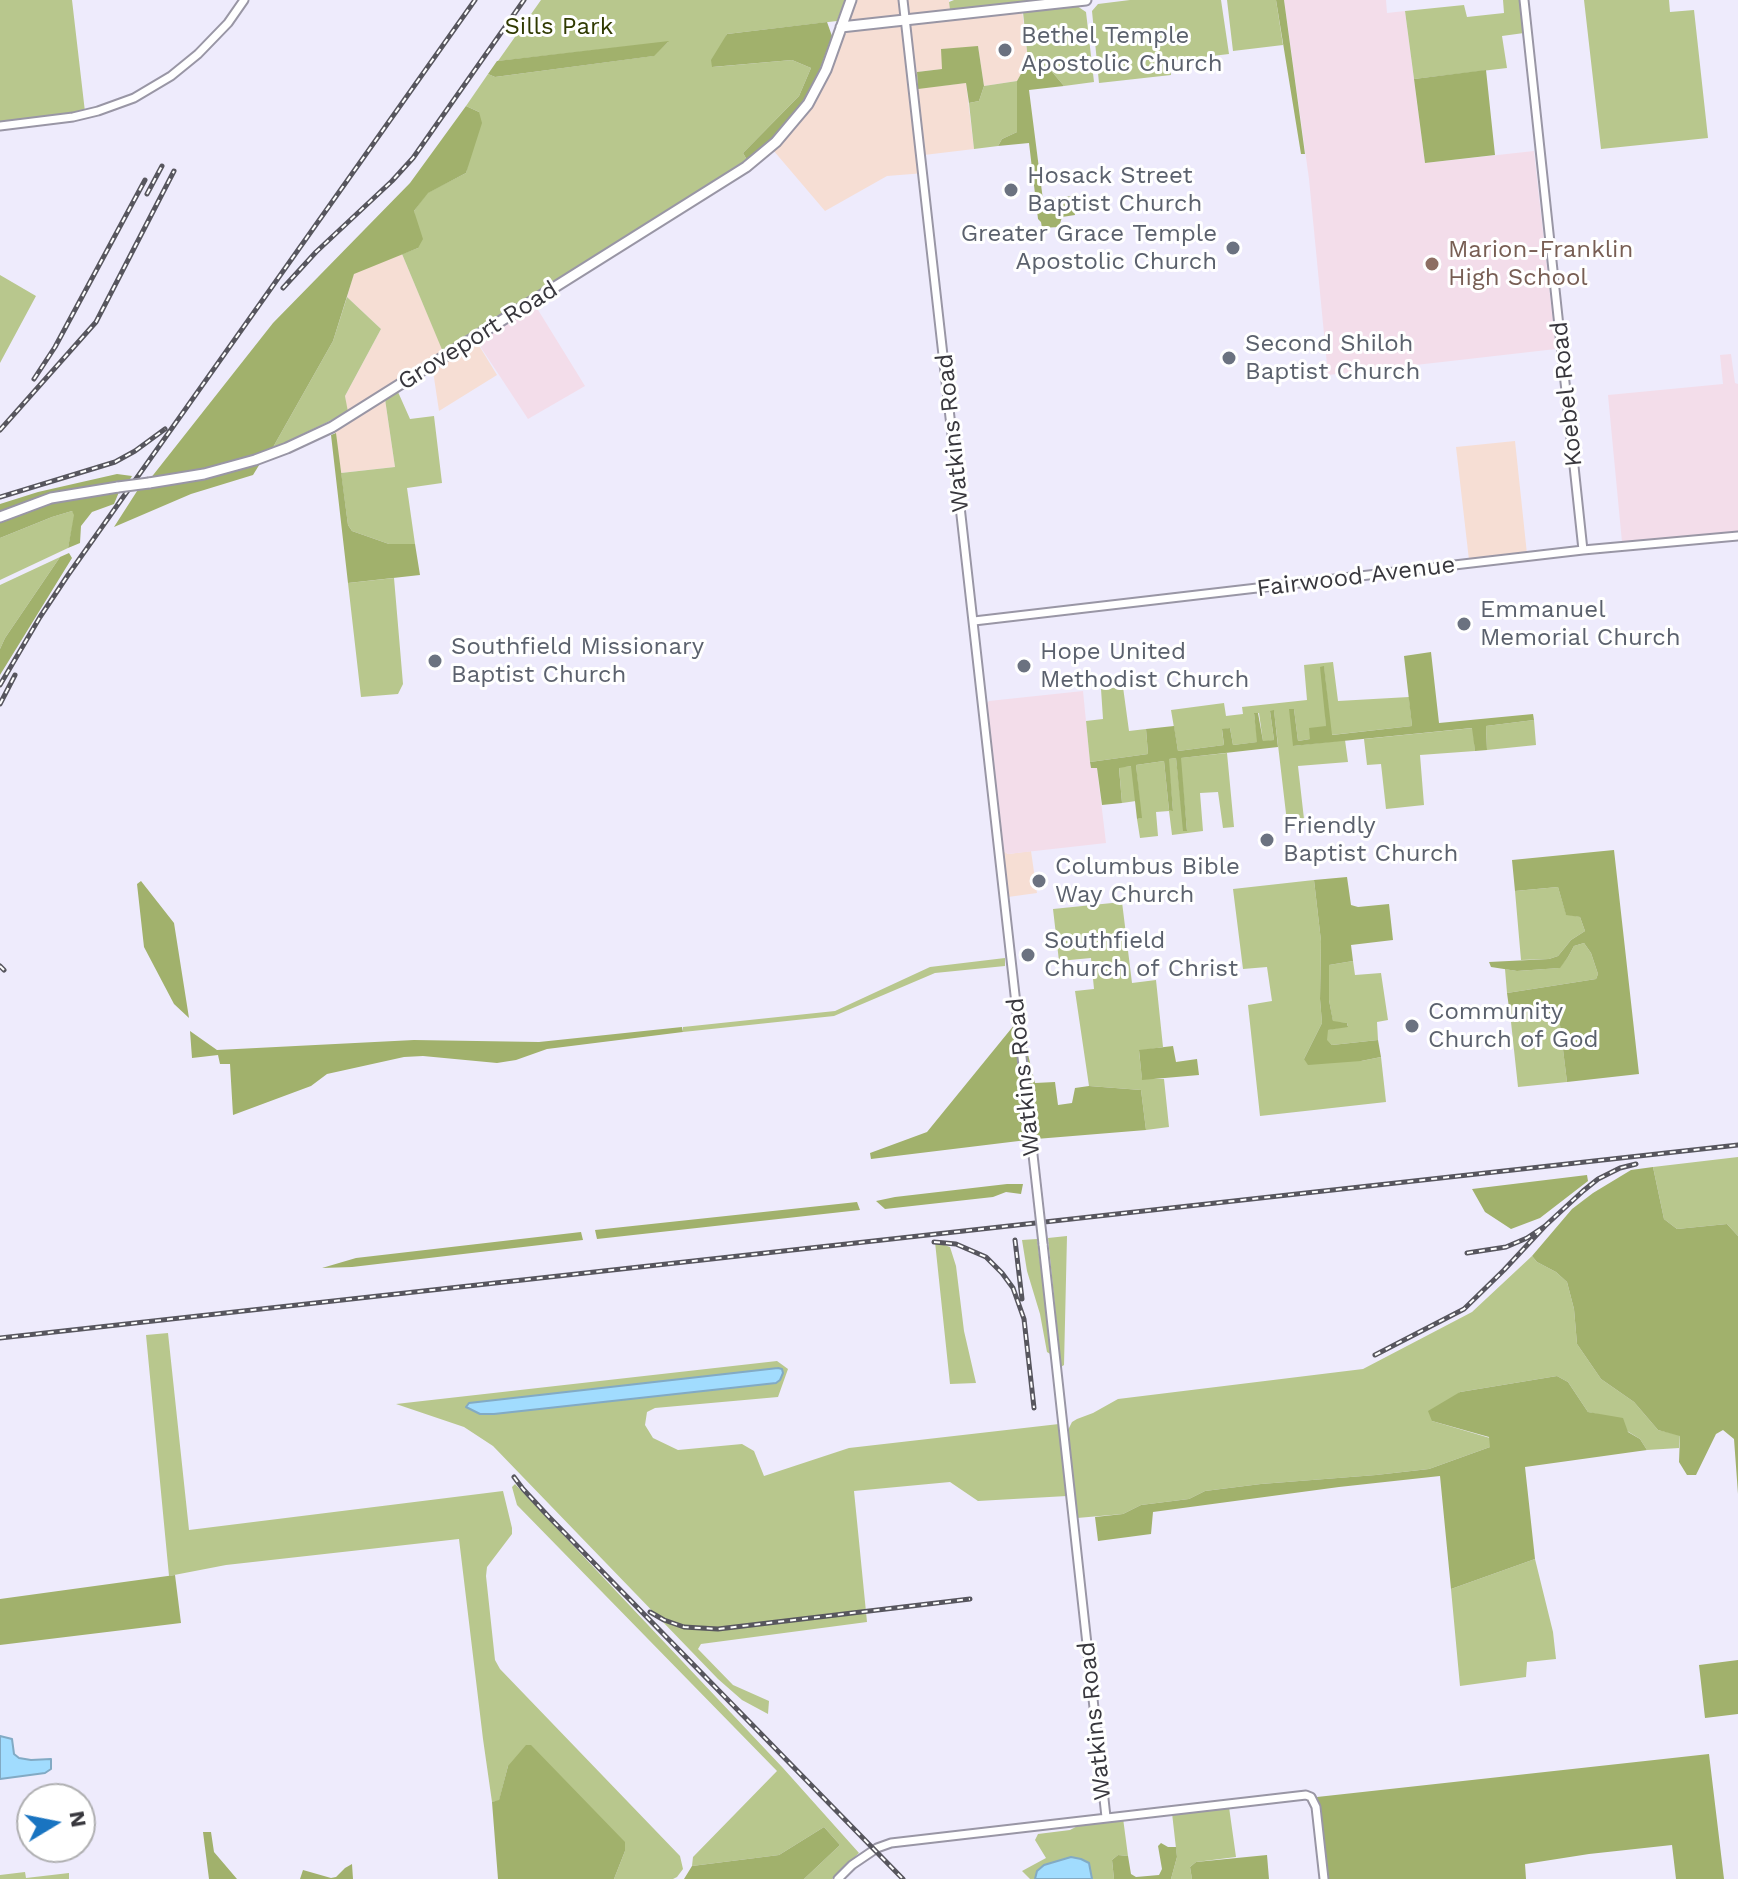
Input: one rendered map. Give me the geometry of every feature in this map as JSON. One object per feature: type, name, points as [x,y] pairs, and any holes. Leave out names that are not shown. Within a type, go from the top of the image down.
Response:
[{"type":"main road","name":"Groveport Road","points":[[0,517],[51,498],[204,474],[255,460],[332,427],[746,167],[776,142],[808,104],[821,81],[851,0]]},
{"type":"main road","points":[[841,27],[1086,0]]},
{"type":"street","points":[[0,126],[73,117],[134,98],[189,62],[216,36],[244,0]]},
{"type":"street","name":"Watkins Road","points":[[903,0],[1106,1817],[1306,1795],[1311,1797],[1316,1807],[1324,1879]]},
{"type":"street","name":"Koebel Road","points":[[1524,0],[1583,550]]},
{"type":"street","name":"Fairwood Avenue","points":[[974,621],[1583,550],[1738,536]]},
{"type":"street","points":[[838,1879],[877,1848],[891,1843],[1106,1817]]},
{"type":"shaded area","points":[[854,0],[949,0],[950,10],[1021,1],[1028,61],[1017,81],[984,86],[978,47],[942,49],[942,69],[917,72],[918,88],[966,83],[974,149],[924,155],[925,173],[887,176],[825,211],[773,150],[799,122]]},
{"type":"shaded area","name":"Marion-Franklin High School","points":[[1284,0],[1386,0],[1387,13],[1405,11],[1425,163],[1534,151],[1556,349],[1328,375],[1309,179]]},
{"type":"shaded area","points":[[402,254],[443,351],[472,334],[497,375],[439,411],[433,371],[385,399],[395,467],[341,473],[333,419],[347,412],[345,396],[381,329],[347,297],[354,273]]},
{"type":"shaded area","points":[[535,305],[585,386],[528,419],[478,343]]},
{"type":"shaded area","points":[[1731,354],[1735,383],[1738,384],[1738,532],[1622,542],[1608,395],[1723,384],[1720,355]]},
{"type":"shaded area","points":[[1515,441],[1527,554],[1469,560],[1456,447]]},
{"type":"shaded area","points":[[1083,691],[1090,762],[1091,768],[1097,768],[1106,843],[1008,854],[1002,850],[985,705],[989,701]]},
{"type":"shaded area","points":[[1002,850],[1008,854],[1031,851],[1037,893],[1008,897]]},
{"type":"green space","points":[[0,0],[72,0],[85,112],[0,124]]},
{"type":"green space","name":"Sills Park","points":[[541,0],[845,0],[837,21],[727,34],[713,67],[792,60],[811,68],[799,96],[743,153],[747,160],[443,352],[402,254],[418,248],[414,211],[427,193],[466,173],[479,112],[466,106],[488,74],[495,77],[653,56],[668,42],[498,61]]},
{"type":"green space","points":[[1033,0],[950,10],[949,2]]},
{"type":"green space","points":[[1130,0],[1221,0],[1229,54],[1170,61],[1171,75],[1099,83],[1092,11],[1098,4]]},
{"type":"green space","points":[[1227,0],[1276,0],[1283,45],[1233,51]]},
{"type":"green space","points":[[1276,0],[1284,0],[1305,154],[1301,154]]},
{"type":"green space","points":[[1503,0],[1520,0],[1524,33],[1502,36],[1507,68],[1414,79],[1405,11],[1464,5],[1467,17],[1504,13]]},
{"type":"green space","points":[[1584,0],[1669,0],[1670,12],[1694,10],[1708,138],[1601,149]]},
{"type":"green space","points":[[1077,6],[1086,12],[1094,82],[1064,86],[1048,67],[1028,61],[1023,12]]},
{"type":"green space","points":[[827,22],[832,36],[817,77],[801,104],[772,139],[747,160],[743,153],[799,96],[811,68],[792,60],[712,67],[711,60],[727,34]]},
{"type":"green space","points":[[669,41],[654,56],[495,77],[488,74],[497,61]]},
{"type":"green space","points":[[978,46],[984,86],[979,101],[969,103],[966,83],[918,89],[917,72],[942,69],[941,49]]},
{"type":"green space","points":[[1028,61],[1048,67],[1064,86],[1029,90],[1043,200],[1072,196],[1075,215],[1062,217],[1059,227],[1042,228],[1038,219],[1029,143],[998,146],[1002,139],[1017,132],[1017,81]]},
{"type":"green space","points":[[1486,70],[1495,155],[1425,163],[1414,79]]},
{"type":"green space","points":[[1017,81],[1017,132],[1002,139],[998,146],[974,149],[969,103],[979,101],[984,86]]},
{"type":"green space","points":[[466,106],[479,112],[482,123],[466,173],[428,193],[414,211],[423,239],[418,248],[354,274],[333,341],[272,449],[228,463],[150,479],[273,323],[410,183]]},
{"type":"green space","points":[[0,275],[36,296],[0,363]]},
{"type":"green space","points":[[347,297],[381,329],[345,396],[348,412],[272,449],[333,341]]},
{"type":"green space","points":[[398,392],[410,419],[434,416],[442,483],[407,488],[415,544],[389,544],[352,531],[348,525],[341,473],[395,467],[385,399]]},
{"type":"green space","points":[[336,433],[348,525],[352,531],[389,544],[415,544],[420,575],[348,583],[331,435]]},
{"type":"green space","points":[[261,462],[253,475],[191,494],[114,527],[139,488]]},
{"type":"green space","points":[[117,474],[132,476],[129,481],[45,495],[0,512],[0,504]]},
{"type":"green space","points":[[119,492],[114,504],[92,512],[81,526],[80,543],[68,548],[74,515],[72,511],[0,538],[0,523],[14,516],[46,504]]},
{"type":"green space","points":[[72,511],[75,514],[68,548],[0,580],[0,538]]},
{"type":"green space","points":[[69,553],[72,558],[0,675],[0,649],[5,638],[60,557]]},
{"type":"green space","points":[[60,557],[5,638],[0,649],[0,585]]},
{"type":"green space","points":[[394,578],[403,684],[398,694],[361,697],[348,583]]},
{"type":"green space","points":[[1431,652],[1439,723],[1533,714],[1534,720],[1486,726],[1487,750],[1475,751],[1472,728],[1293,746],[1289,709],[1294,709],[1298,741],[1310,739],[1309,728],[1326,726],[1320,667],[1324,666],[1332,735],[1412,726],[1404,656]]},
{"type":"green space","points":[[1333,662],[1338,701],[1409,697],[1412,726],[1331,735],[1324,667],[1326,726],[1310,739],[1298,741],[1294,709],[1293,746],[1345,740],[1348,762],[1298,766],[1304,819],[1287,822],[1274,711],[1270,711],[1274,740],[1263,742],[1259,713],[1254,714],[1258,742],[1233,745],[1230,728],[1222,730],[1224,745],[1178,751],[1171,710],[1224,703],[1226,716],[1243,714],[1242,707],[1307,700],[1304,665]]},
{"type":"green space","points":[[1123,687],[1129,731],[1146,729],[1148,754],[1090,762],[1086,721],[1103,719],[1101,689]]},
{"type":"green space","points":[[1274,710],[1278,747],[1181,758],[1187,831],[1183,831],[1176,758],[1169,759],[1173,811],[1169,810],[1164,761],[1136,765],[1142,818],[1137,819],[1131,766],[1119,768],[1122,803],[1102,805],[1097,768],[1091,768],[1090,762],[1148,754],[1146,729],[1174,726],[1178,751],[1224,745],[1222,729],[1230,728],[1233,745],[1257,742],[1254,713],[1258,713],[1263,741],[1274,740],[1270,711]]},
{"type":"green space","points":[[1534,720],[1536,745],[1487,750],[1486,726]]},
{"type":"green space","points":[[1473,728],[1475,751],[1420,755],[1424,805],[1386,809],[1381,764],[1367,765],[1364,739]]},
{"type":"green space","points":[[1227,753],[1234,827],[1223,828],[1218,792],[1200,793],[1203,831],[1172,835],[1169,811],[1156,812],[1158,836],[1140,838],[1136,765],[1164,761],[1169,810],[1173,810],[1168,759],[1176,758],[1184,831],[1187,830],[1180,758]]},
{"type":"green space","points":[[1132,766],[1136,801],[1122,803],[1119,767]]},
{"type":"green space","points":[[1614,850],[1639,1074],[1567,1082],[1559,1017],[1511,1022],[1507,993],[1596,979],[1598,974],[1591,953],[1584,943],[1574,946],[1560,968],[1517,971],[1491,967],[1489,962],[1549,959],[1558,956],[1571,940],[1585,931],[1580,917],[1566,915],[1558,887],[1515,891],[1512,860]]},
{"type":"green space","points":[[1347,877],[1351,905],[1389,904],[1393,940],[1351,945],[1353,961],[1329,965],[1329,1000],[1333,1021],[1347,1023],[1348,1027],[1328,1030],[1327,1040],[1332,1045],[1378,1040],[1381,1057],[1308,1065],[1304,1059],[1322,1023],[1321,941],[1314,880]]},
{"type":"green space","points":[[1314,880],[1321,941],[1322,1023],[1304,1059],[1361,1061],[1381,1057],[1386,1102],[1260,1116],[1248,1005],[1272,1001],[1267,967],[1243,969],[1233,889]]},
{"type":"green space","points":[[141,881],[174,923],[189,1018],[174,1004],[144,947],[137,884]]},
{"type":"green space","points":[[1558,887],[1566,914],[1580,917],[1585,931],[1571,940],[1558,956],[1521,960],[1515,891]]},
{"type":"green space","points":[[1122,902],[1132,983],[1156,980],[1163,1047],[1139,1051],[1142,1079],[1164,1079],[1169,1127],[1146,1130],[1141,1090],[1089,1086],[1075,991],[1094,989],[1091,958],[1059,961],[1053,909]]},
{"type":"green space","points":[[1584,943],[1598,974],[1596,979],[1507,993],[1505,969],[1559,968],[1574,946]]},
{"type":"green space","points":[[1005,958],[1005,966],[935,973],[834,1016],[683,1032],[683,1027],[835,1011],[930,967]]},
{"type":"green space","points":[[1353,961],[1355,975],[1381,973],[1388,1020],[1377,1022],[1378,1040],[1332,1045],[1326,1040],[1327,1030],[1348,1026],[1347,1023],[1333,1022],[1329,1000],[1329,965]]},
{"type":"green space","points":[[1559,1016],[1567,1082],[1518,1087],[1511,1022]]},
{"type":"green space","points":[[1015,1024],[1027,1140],[871,1159],[870,1153],[927,1132]]},
{"type":"green space","points":[[682,1027],[683,1032],[547,1049],[497,1063],[404,1057],[327,1074],[311,1086],[233,1115],[230,1064],[220,1064],[218,1055],[192,1058],[190,1031],[217,1050],[414,1040],[539,1042]]},
{"type":"green space","points":[[1025,1042],[1035,1083],[1055,1082],[1058,1105],[1072,1103],[1075,1088],[1089,1086],[1141,1090],[1146,1130],[1036,1139]]},
{"type":"green space","points":[[1173,1046],[1176,1062],[1197,1059],[1199,1075],[1142,1080],[1139,1050]]},
{"type":"green space","points":[[1738,1157],[1738,1236],[1727,1224],[1677,1229],[1664,1219],[1653,1167]]},
{"type":"green space","points":[[1653,1167],[1664,1219],[1677,1229],[1727,1224],[1738,1236],[1738,1494],[1734,1439],[1723,1430],[1716,1434],[1696,1475],[1687,1475],[1679,1462],[1680,1436],[1658,1430],[1634,1402],[1601,1379],[1577,1344],[1574,1309],[1567,1282],[1532,1256],[1572,1209],[1593,1193],[1631,1170]]},
{"type":"green space","points":[[1587,1175],[1588,1181],[1540,1218],[1511,1229],[1485,1212],[1472,1189]]},
{"type":"green space","points":[[1023,1184],[1021,1194],[1006,1192],[993,1197],[885,1209],[876,1201],[895,1197]]},
{"type":"green space","points":[[857,1202],[860,1210],[597,1239],[595,1230]]},
{"type":"green space","points":[[581,1232],[583,1240],[322,1268],[356,1258]]},
{"type":"green space","points":[[1067,1236],[1064,1365],[1061,1367],[1048,1238]]},
{"type":"green space","points":[[1037,1239],[1052,1355],[1047,1352],[1022,1240]]},
{"type":"green space","points":[[935,1242],[950,1247],[956,1266],[964,1331],[976,1383],[950,1384]]},
{"type":"green space","points":[[1532,1256],[1567,1282],[1574,1309],[1577,1344],[1601,1379],[1634,1402],[1658,1430],[1680,1435],[1679,1448],[1647,1450],[1640,1439],[1601,1415],[1588,1412],[1568,1382],[1557,1376],[1460,1392],[1432,1421],[1490,1438],[1490,1447],[1429,1469],[1205,1491],[1189,1499],[1141,1505],[1123,1514],[1077,1518],[1068,1430],[1077,1419],[1118,1399],[1363,1369],[1472,1312]]},
{"type":"green space","points":[[168,1333],[189,1530],[503,1491],[512,1534],[487,1567],[486,1576],[495,1660],[500,1669],[680,1856],[683,1869],[677,1877],[614,1879],[625,1851],[508,1766],[499,1801],[492,1802],[459,1539],[226,1565],[169,1576],[146,1335]]},
{"type":"green space","points":[[777,1361],[788,1369],[778,1397],[655,1408],[647,1412],[645,1425],[653,1438],[678,1450],[742,1444],[754,1451],[764,1476],[849,1448],[1059,1424],[1067,1496],[978,1501],[950,1482],[854,1491],[867,1622],[701,1644],[698,1649],[733,1685],[769,1701],[768,1714],[742,1700],[718,1679],[493,1446],[464,1427],[396,1404]],"holes":[[[782,1369],[776,1383],[494,1414],[469,1403]]]},
{"type":"green space","points":[[1557,1376],[1568,1382],[1588,1412],[1623,1418],[1628,1432],[1640,1439],[1647,1450],[1525,1467],[1535,1559],[1451,1589],[1440,1476],[1153,1512],[1151,1534],[1098,1541],[1095,1517],[1123,1514],[1141,1505],[1189,1499],[1205,1491],[1429,1469],[1490,1447],[1489,1437],[1432,1421],[1428,1411],[1460,1392]]},
{"type":"green space","points":[[515,1484],[859,1853],[832,1879],[804,1879],[840,1845],[824,1827],[779,1855],[692,1866],[693,1857],[777,1771],[517,1505],[512,1487]]},
{"type":"green space","points":[[1535,1559],[1553,1632],[1556,1659],[1527,1662],[1526,1677],[1460,1686],[1451,1589]]},
{"type":"green space","points":[[175,1575],[181,1623],[0,1645],[0,1599]]},
{"type":"green space","points":[[1738,1660],[1738,1714],[1705,1718],[1699,1665]]},
{"type":"green space","points":[[526,1745],[531,1745],[625,1842],[625,1851],[614,1879],[498,1879],[492,1802],[499,1800],[508,1766]]},
{"type":"green space","points":[[1709,1754],[1724,1879],[1676,1879],[1672,1845],[1525,1864],[1526,1879],[1328,1879],[1317,1797]]},
{"type":"green space","points":[[1229,1807],[1236,1857],[1196,1862],[1190,1867],[1192,1879],[1171,1879],[1177,1857],[1172,1813]]},
{"type":"green space","points":[[1123,1818],[1128,1856],[1118,1855],[1112,1860],[1114,1879],[1092,1879],[1090,1869],[1037,1871],[1035,1879],[1030,1879],[1022,1871],[1046,1858],[1035,1840],[1038,1834],[1070,1830],[1087,1821]]},
{"type":"green space","points":[[824,1827],[840,1845],[804,1879],[684,1879],[692,1866],[779,1855]]},
{"type":"green space","points":[[203,1832],[211,1832],[214,1852],[237,1879],[209,1879]]},
{"type":"green space","points":[[1161,1843],[1176,1847],[1177,1857],[1171,1879],[1114,1879],[1112,1860],[1118,1855],[1128,1856],[1131,1874],[1136,1877],[1159,1875],[1162,1869],[1158,1846]]},
{"type":"green space","points":[[1267,1855],[1269,1879],[1192,1879],[1190,1867],[1196,1862]]},
{"type":"green space","points":[[352,1864],[353,1879],[300,1879],[303,1870],[336,1877]]},
{"type":"green space","points":[[25,1872],[26,1878],[69,1873],[69,1879],[0,1879],[0,1875]]},
{"type":"water","points":[[778,1368],[783,1373],[776,1383],[494,1414],[480,1414],[466,1407],[469,1403]]},
{"type":"water","points":[[0,1736],[12,1739],[14,1754],[19,1758],[51,1759],[51,1769],[45,1773],[0,1779]]},
{"type":"water","points":[[1071,1857],[1089,1863],[1092,1879],[1035,1879],[1037,1871],[1044,1865]]},
{"type":"railway","points":[[0,685],[68,575],[475,0]]},
{"type":"railway","points":[[283,288],[413,158],[524,0]]},
{"type":"railway","points":[[147,194],[162,166]]},
{"type":"railway","points":[[0,430],[96,322],[174,171]]},
{"type":"railway","points":[[34,379],[55,347],[145,180]]},
{"type":"railway","points":[[0,497],[115,462],[165,429]]},
{"type":"railway","points":[[0,704],[15,675]]},
{"type":"railway","points":[[0,966],[4,970]]},
{"type":"railway","points":[[0,1338],[1738,1145]]},
{"type":"railway","points":[[1467,1253],[1506,1247],[1527,1238],[1598,1179],[1636,1164]]},
{"type":"railway","points":[[1375,1355],[1464,1309],[1545,1226]]},
{"type":"railway","points":[[1015,1240],[1022,1299]]},
{"type":"railway","points":[[934,1242],[956,1244],[986,1257],[1013,1288],[1024,1319],[1034,1408]]},
{"type":"railway","points":[[514,1477],[548,1516],[903,1879]]},
{"type":"railway","points":[[650,1612],[684,1627],[718,1629],[970,1599]]},
{"type":"place","name":"Bethel Temple Apostolic Church","points":[[1005,50]]},
{"type":"place","name":"Hosack Street Baptist Church","points":[[1011,190]]},
{"type":"place","name":"Greater Grace Temple Apostolic Church","points":[[1233,248]]},
{"type":"place","name":"Marion-Franklin High School","points":[[1432,264]]},
{"type":"place","name":"Second Shiloh Baptist Church","points":[[1229,358]]},
{"type":"place","name":"Emmanuel Memorial Church","points":[[1464,624]]},
{"type":"place","name":"Southfield Missionary Baptist Church","points":[[435,661]]},
{"type":"place","name":"Hope United Methodist Church","points":[[1024,666]]},
{"type":"place","name":"Friendly Baptist Church","points":[[1267,840]]},
{"type":"place","name":"Columbus Bible Way Church","points":[[1039,881]]},
{"type":"place","name":"Southfield Church of Christ","points":[[1028,955]]},
{"type":"place","name":"Community Church of God","points":[[1412,1026]]}]
